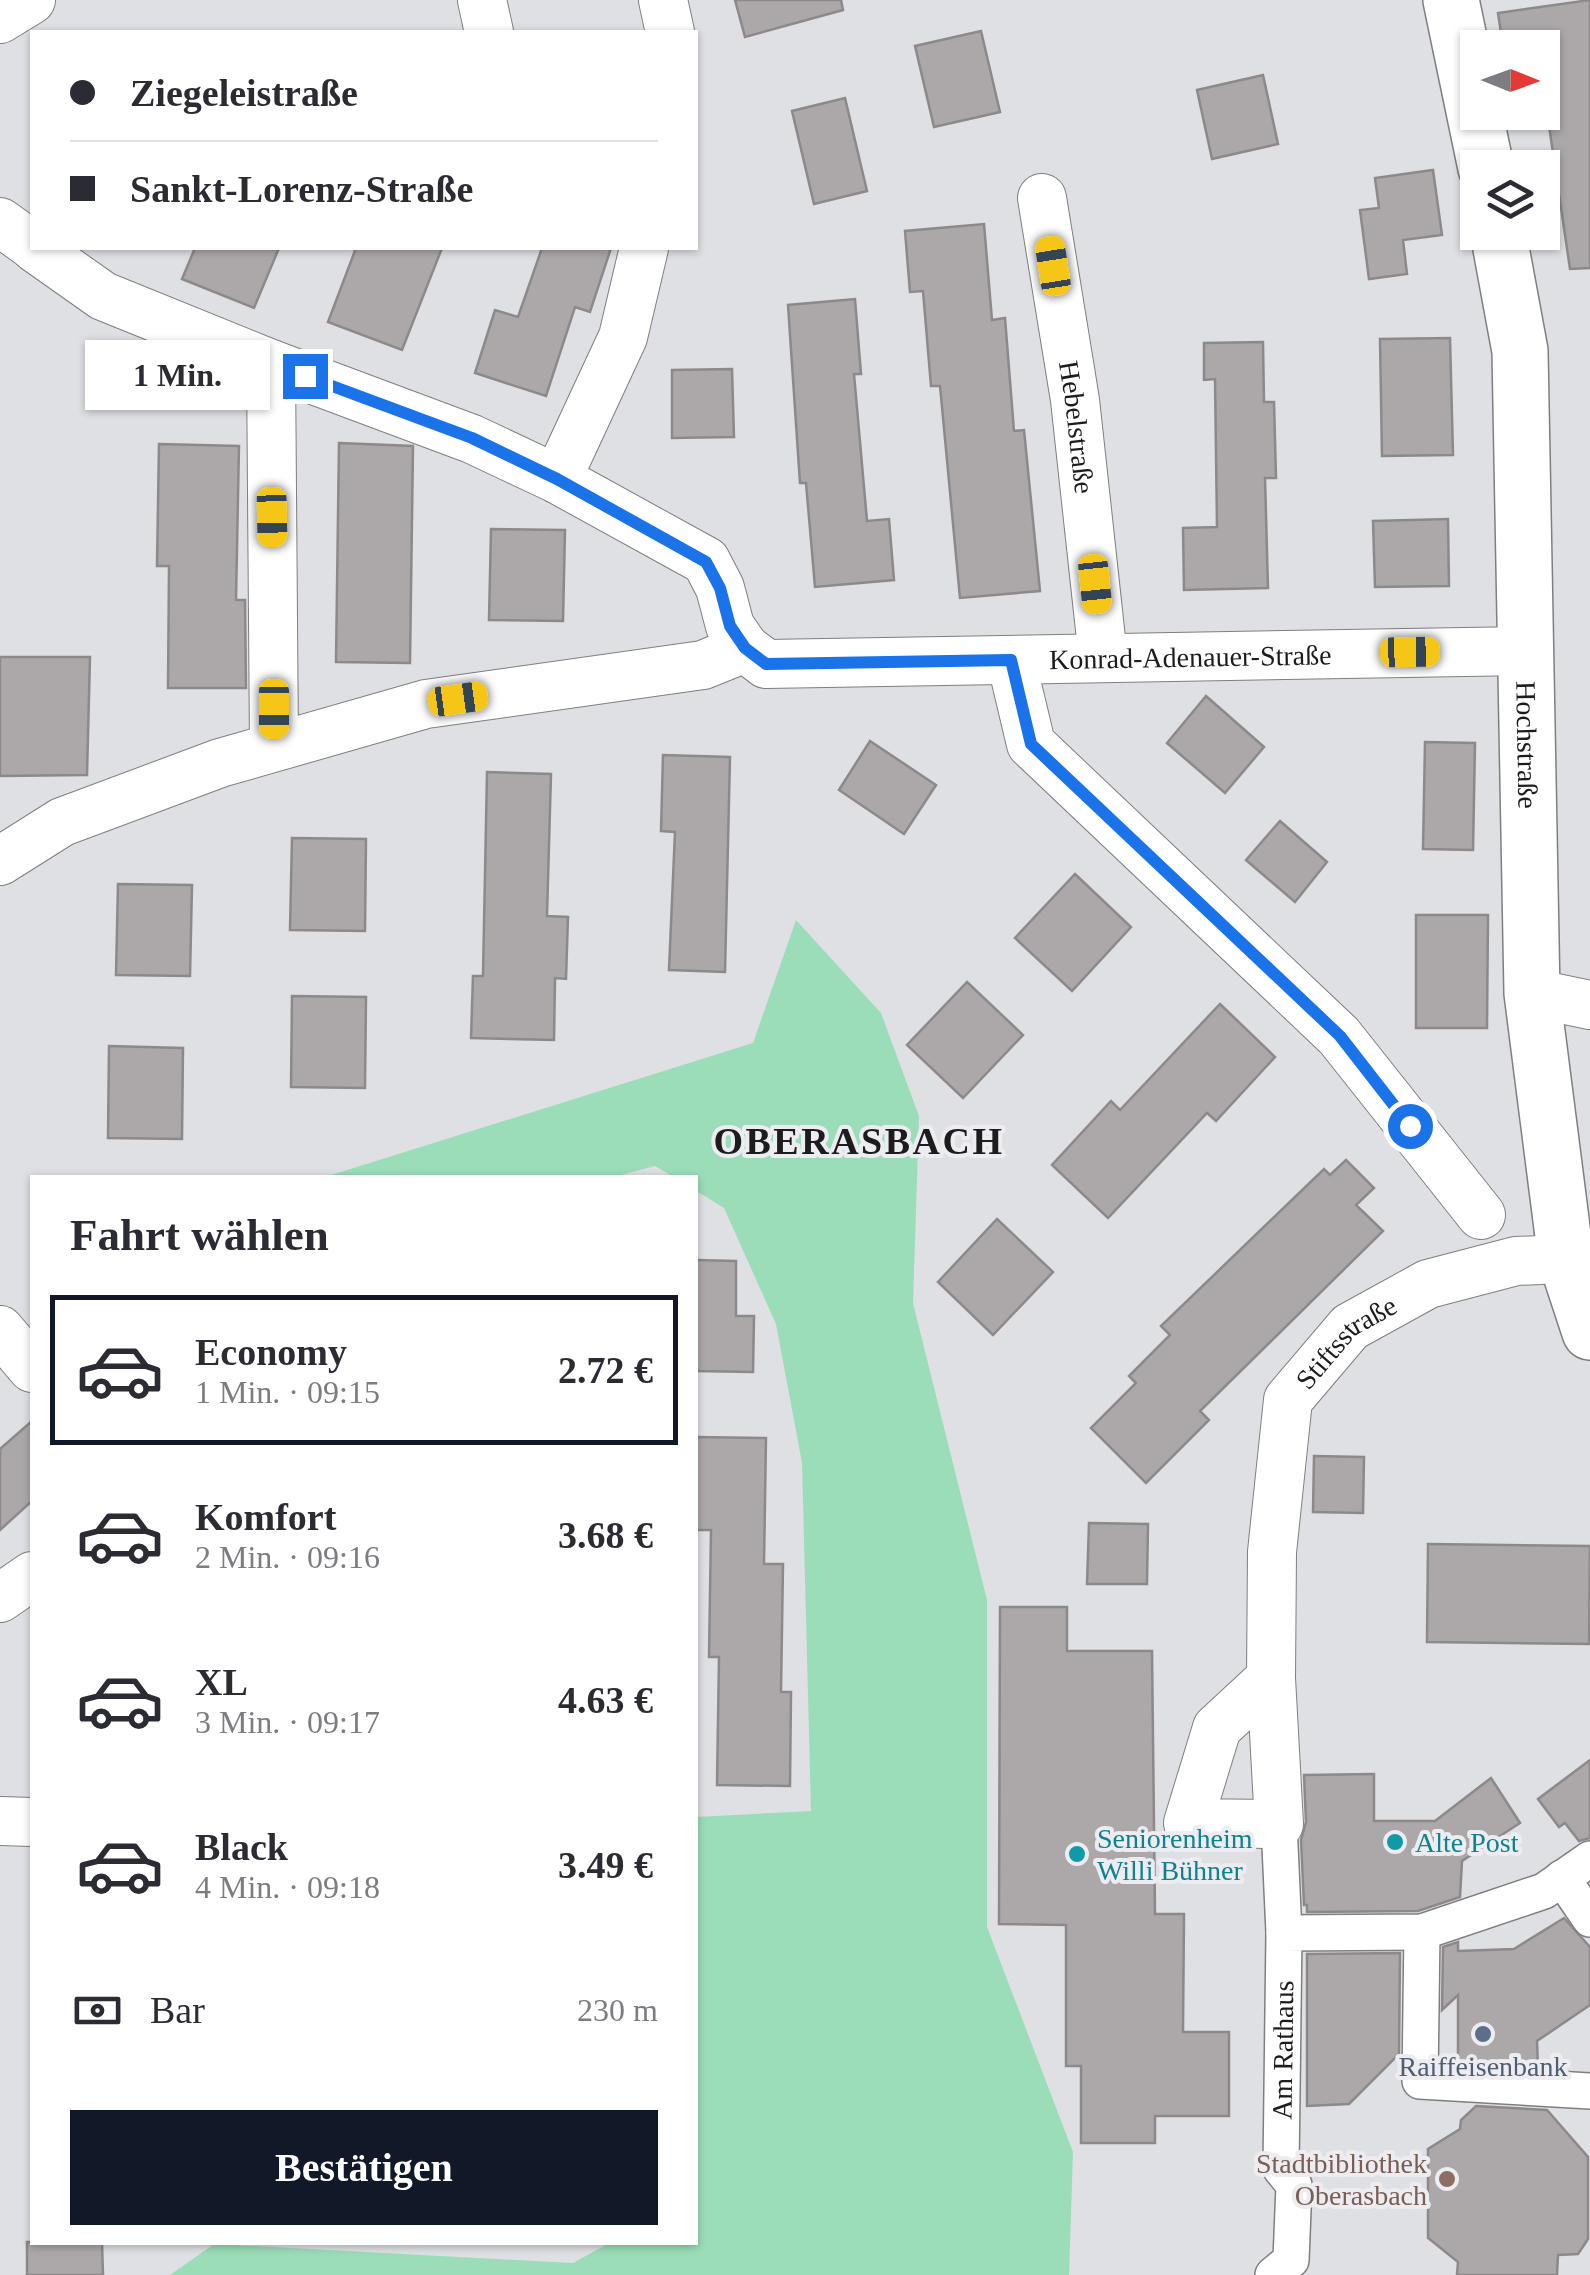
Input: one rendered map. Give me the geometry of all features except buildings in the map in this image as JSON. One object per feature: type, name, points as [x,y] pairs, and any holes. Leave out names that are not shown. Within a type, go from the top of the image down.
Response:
[{"type":"street","points":[[0,18],[30,0]]},
{"type":"street","points":[[482,0],[489,30]]},
{"type":"street","points":[[663,0],[670,30]]},
{"type":"street","points":[[1451,0],[1482,150]]},
{"type":"street","name":"Hebelstraße","points":[[1042,198],[1075,400],[1103,657]]},
{"type":"street","points":[[0,222],[30,243]]},
{"type":"street","points":[[0,861],[62,822],[274,747],[426,704],[702,665],[745,648],[730,626],[720,588],[706,562],[557,479],[472,438],[271,364],[103,296],[40,250]]},
{"type":"street","points":[[557,479],[624,337],[644,250]]},
{"type":"street","name":"Hochstraße","points":[[1501,250],[1520,350],[1532,993],[1566,1259],[1590,1332]]},
{"type":"street","points":[[271,364],[274,747]]},
{"type":"street","name":"Konrad-Adenauer-Straße","points":[[745,648],[766,664],[1525,651]]},
{"type":"street","points":[[1011,660],[1031,744],[1340,1036],[1481,1215]]},
{"type":"street","points":[[1532,993],[1590,1006]]},
{"type":"street","name":"Stiftsstraße","points":[[1279,1824],[1272,1678],[1272,1552],[1288,1400],[1350,1326],[1428,1284],[1516,1261],[1566,1259]]},
{"type":"street","points":[[0,1598],[30,1577]]},
{"type":"street","points":[[1272,1678],[1216,1728],[1188,1823],[1279,1824]]},
{"type":"street","points":[[0,1820],[30,1822]]},
{"type":"street","name":"Am Rathaus","points":[[1272,2275],[1292,2260],[1294,2204],[1294,2185],[1282,2169],[1284,1932],[1279,1824]]},
{"type":"street","points":[[1284,1932],[1422,1932],[1544,1891],[1576,1868],[1590,1919]]},
{"type":"street","points":[[1422,1932],[1420,2081],[1590,2091]]},
{"type":"green space","points":[[796,920],[881,1013],[919,1116],[913,1303],[987,1600],[987,1927],[1073,2152],[1069,2275],[170,2275],[213,2245],[573,2263],[605,2245],[698,2245],[698,1817],[811,1811],[802,1463],[776,1324],[724,1208],[698,1192],[698,1175],[671,1175],[655,1166],[621,1175],[331,1175],[753,1043]]},
{"type":"place","name":"Alte Post","points":[[1395,1842]]},
{"type":"place","name":"Seniorenheim Willi Bühner","points":[[1077,1854]]},
{"type":"place","name":"Raiffeisenbank","points":[[1483,2034]]},
{"type":"place","name":"Stadtbibliothek Oberasbach","points":[[1447,2179]]},
{"type":"district","name":"OBERASBACH","points":[[859,1141]]},
{"type":"route","points":[[305,376],[472,438],[557,479],[706,562],[720,588],[730,626],[745,648],[766,664],[1011,660],[1031,744],[1340,1036],[1410,1126]]}]
